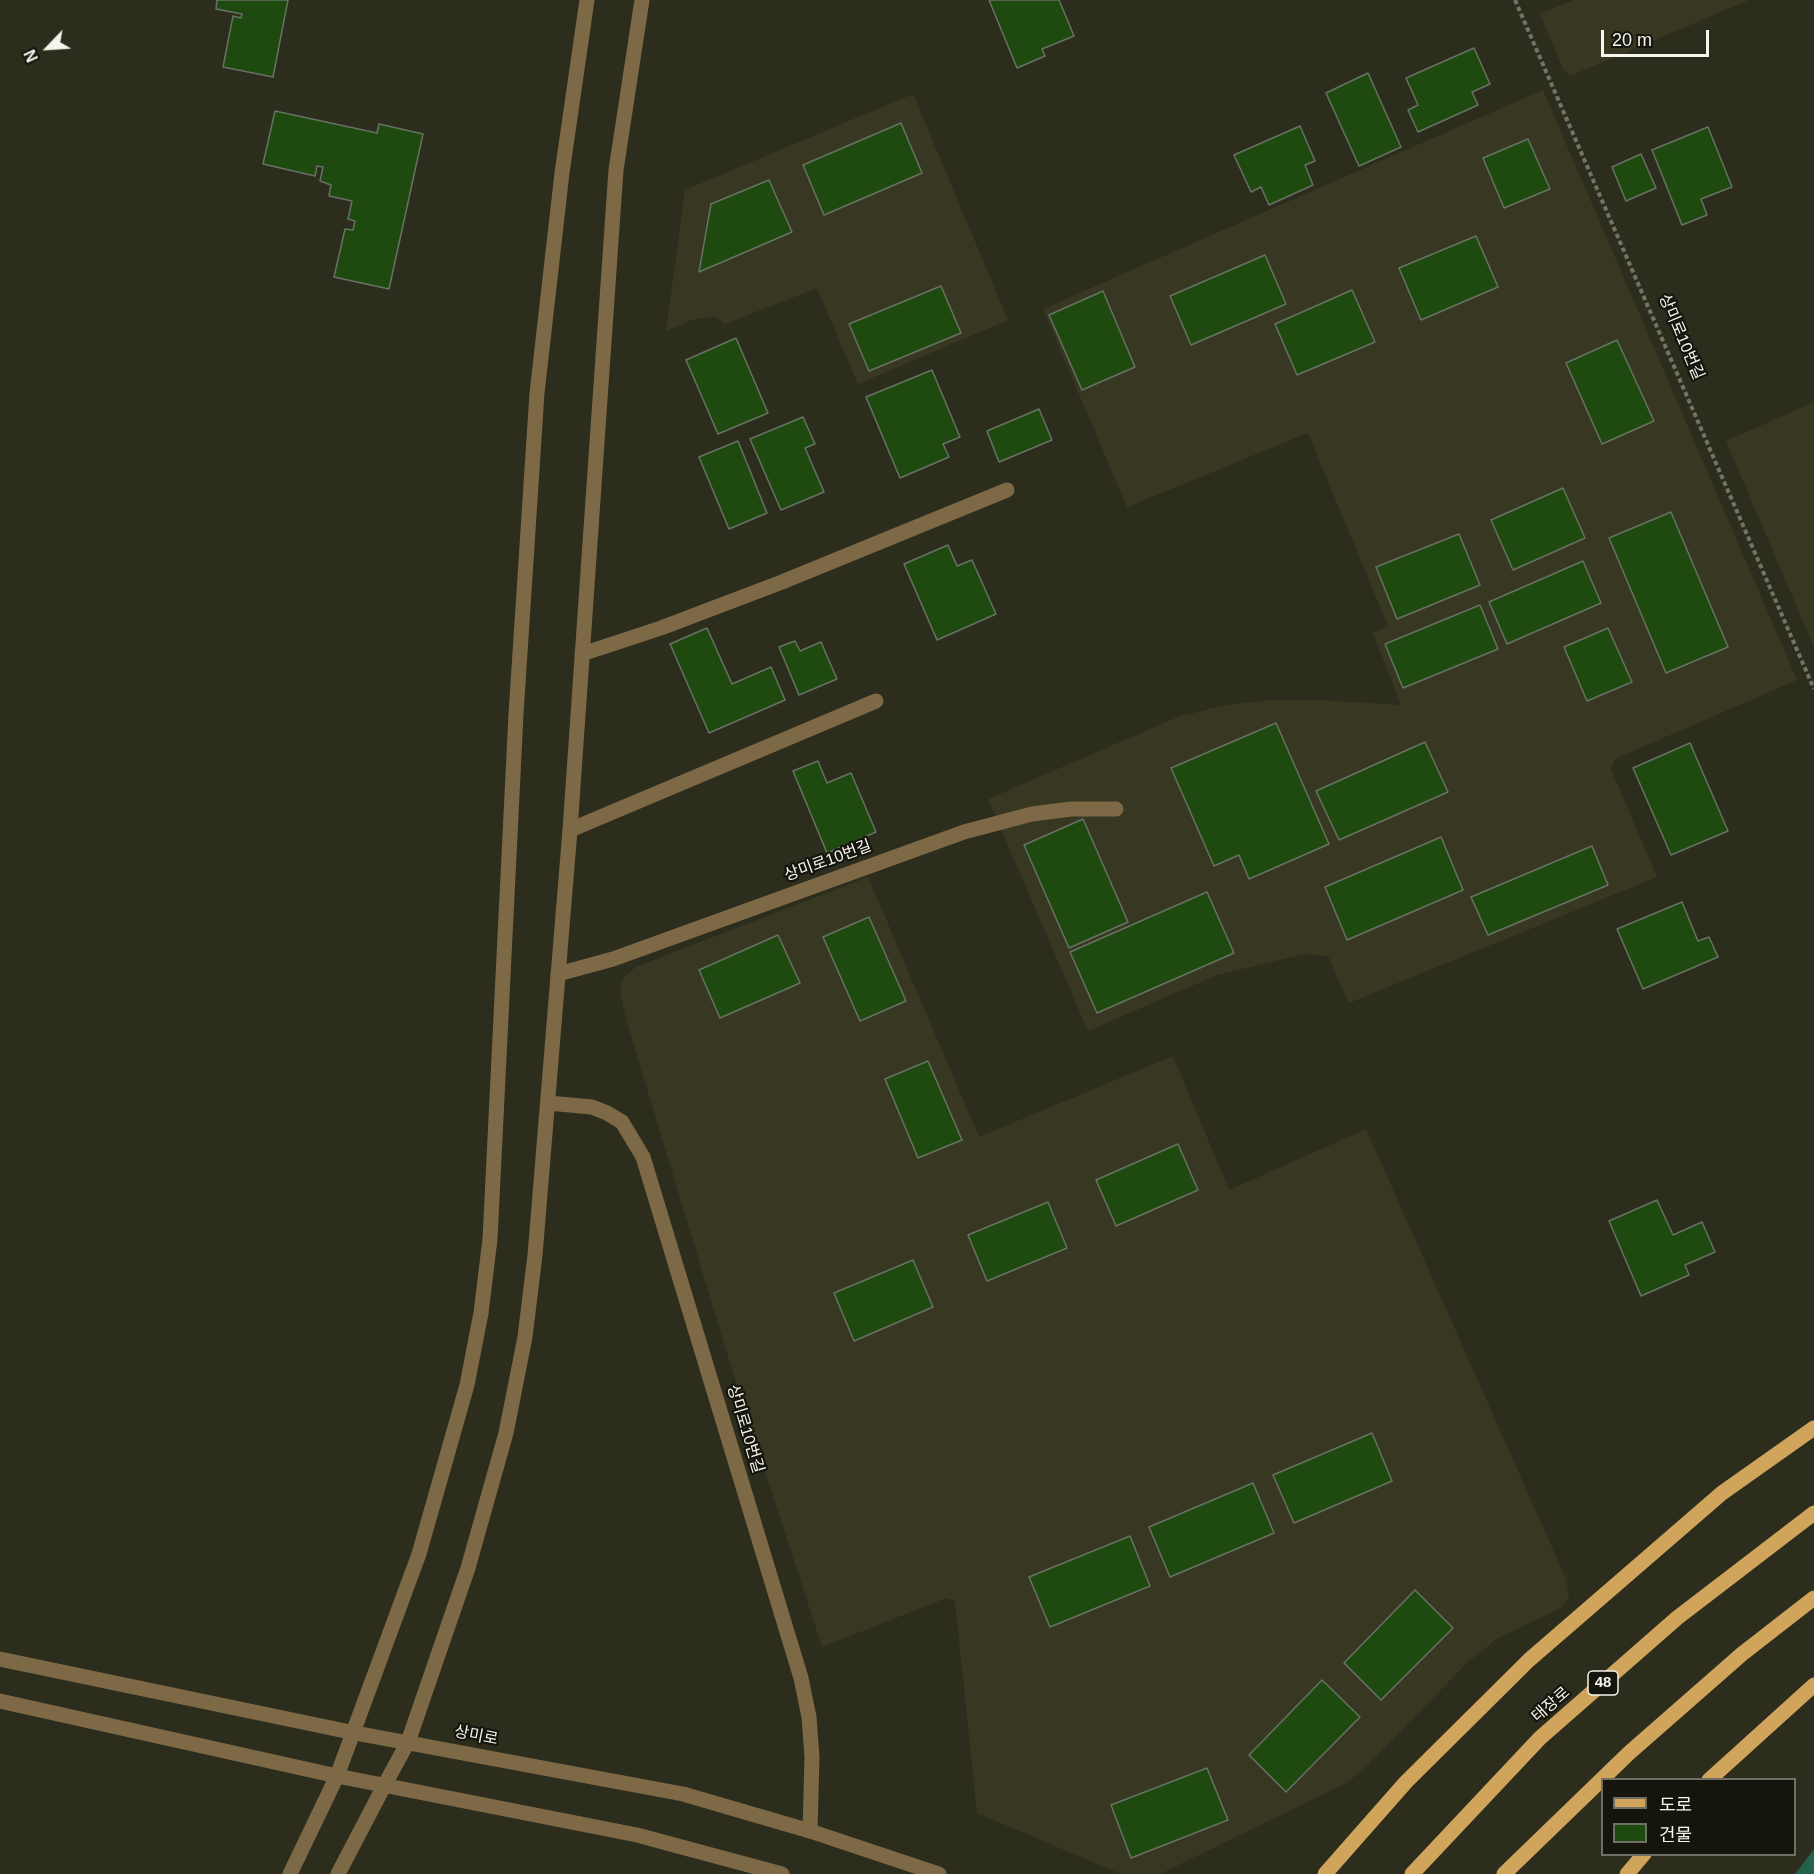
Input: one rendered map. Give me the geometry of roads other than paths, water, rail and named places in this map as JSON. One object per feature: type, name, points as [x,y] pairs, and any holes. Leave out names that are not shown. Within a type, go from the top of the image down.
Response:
[{"type":"main road","points":[[1324,1874],[1406,1782],[1529,1660],[1722,1493],[1814,1428]]},
{"type":"main road","name":"태장로","points":[[1412,1874],[1540,1738],[1677,1618],[1814,1513]]},
{"type":"main road","points":[[1603,1778],[1742,1654],[1814,1598]]},
{"type":"main road","points":[[1710,1778],[1814,1685]]},
{"type":"main road","points":[[1504,1874],[1601,1780]]},
{"type":"main road","points":[[1627,1874],[1642,1856]]},
{"type":"street","points":[[290,1874],[355,1733],[419,1554],[467,1385],[481,1313],[490,1239],[516,714],[537,393],[566,149],[587,0]]},
{"type":"street","points":[[338,1874],[408,1742],[468,1568],[506,1433],[525,1337],[548,1103],[570,830],[616,170],[642,0]]},
{"type":"street","points":[[582,654],[661,628],[782,582],[1006,490]]},
{"type":"street","points":[[570,830],[876,701]]},
{"type":"street","name":"상미로10번길","points":[[558,974],[613,959],[964,832],[1042,813],[1071,809],[1116,808]]},
{"type":"street","name":"상미로10번길","points":[[548,1103],[592,1107],[608,1113],[622,1122],[643,1156],[801,1678],[809,1717],[812,1757],[810,1831]]},
{"type":"street","name":"상미로","points":[[0,1659],[355,1733],[683,1794],[810,1831],[939,1874]]},
{"type":"street","points":[[0,1701],[384,1786],[636,1834],[750,1869],[782,1874]]}]
